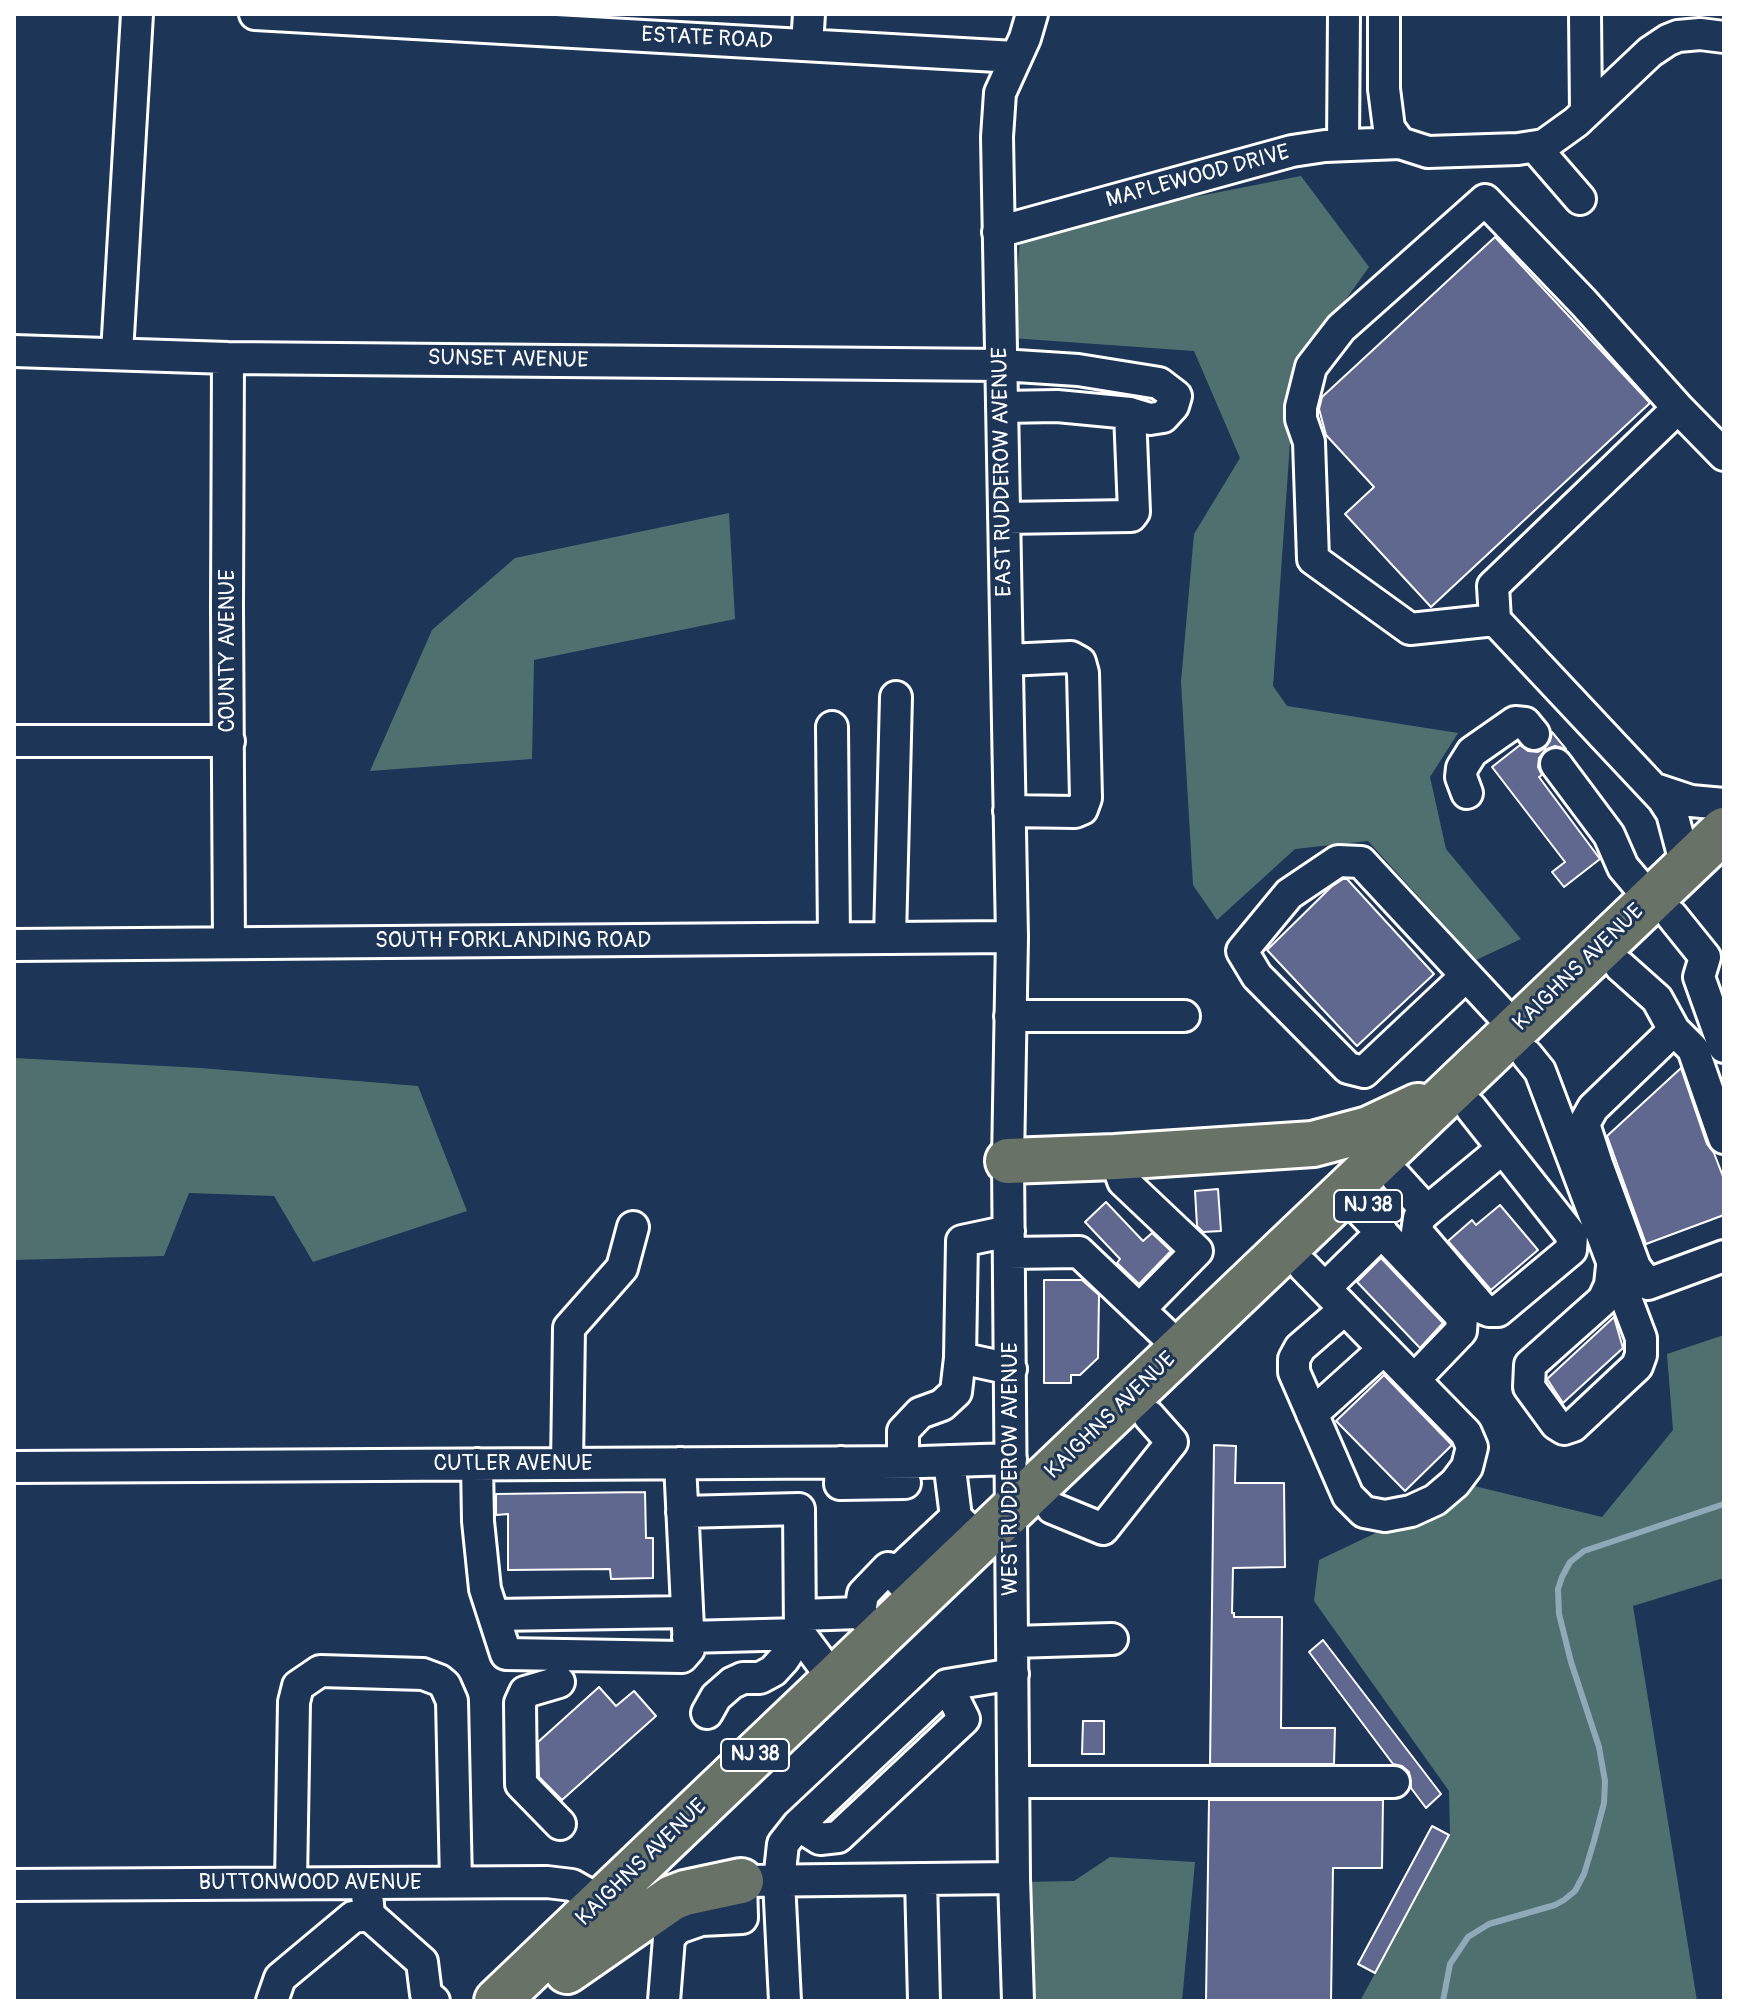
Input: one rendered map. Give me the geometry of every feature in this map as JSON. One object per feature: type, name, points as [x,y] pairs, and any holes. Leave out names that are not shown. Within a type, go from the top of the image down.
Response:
[{"type":"highway","name":"KAIGHNS AVENUE","points":[[535,2001],[1002,1525],[1181,1349],[1463,1097],[1705,866],[1724,830]]},
{"type":"highway","name":"KAIGHNS AVENUE","points":[[1521,1042],[1620,966],[1662,908]]},
{"type":"highway","name":"KAIGHNS AVENUE","points":[[497,2001],[834,1680],[870,1624],[906,1588],[1002,1525],[1325,1288],[1372,1222],[1397,1178],[1463,1097]]},
{"type":"highway","points":[[1008,1161],[1115,1157],[1332,1141],[1463,1097]]},
{"type":"highway","points":[[567,1971],[672,1898],[685,1893],[760,1881]]},
{"type":"street","points":[[117,353],[137,14]]},
{"type":"street","name":"ESTATE ROAD","points":[[255,14],[586,23],[807,45],[1015,57]]},
{"type":"street","points":[[807,45],[809,14]]},
{"type":"street","name":"EAST RUDDEROW AVENUE","points":[[1012,937],[1007,660],[1013,518],[1012,407],[1001,365],[998,117],[1000,93],[1025,38],[1032,14]]},
{"type":"street","points":[[1343,145],[1344,14]]},
{"type":"street","points":[[1384,14],[1386,115],[1389,128],[1400,143]]},
{"type":"street","points":[[1585,14],[1586,112]]},
{"type":"street","name":"MAPLEWOOD DRIVE","points":[[998,232],[1281,154],[1343,145],[1400,143],[1428,152],[1535,147],[1556,138],[1659,45],[1678,36],[1716,28]]},
{"type":"street","points":[[1535,147],[1580,199]]},
{"type":"street","points":[[1495,620],[1410,629],[1313,559],[1309,442],[1301,419],[1311,367],[1341,328],[1485,200],[1724,455]]},
{"type":"street","name":"SUNSET AVENUE","points":[[14,351],[228,358],[1001,365],[1078,370],[1159,383],[1176,396],[1173,406],[1163,417],[1150,419],[1130,413]]},
{"type":"street","name":"COUNTY AVENUE","points":[[228,358],[229,943]]},
{"type":"street","points":[[1012,407],[1057,406],[1130,413],[1134,512],[1131,516],[1013,518]]},
{"type":"street","points":[[1678,408],[1493,586],[1495,620],[1655,789],[1705,866]]},
{"type":"street","points":[[1007,660],[1071,657],[1080,662],[1083,673],[1086,798],[1082,809],[1075,812],[1009,811]]},
{"type":"street","points":[[890,938],[896,697]]},
{"type":"street","points":[[1467,793],[1461,777],[1462,768],[1472,752],[1515,722],[1529,726],[1534,734]]},
{"type":"street","points":[[832,727],[834,938]]},
{"type":"street","points":[[14,741],[229,741]]},
{"type":"street","points":[[1556,764],[1609,835],[1623,867],[1705,957],[1699,977],[1724,1047]]},
{"type":"street","points":[[1655,789],[1691,801],[1724,804]]},
{"type":"street","points":[[1466,976],[1364,1072],[1348,1068],[1257,976],[1242,951],[1289,894],[1338,861],[1361,862],[1466,976],[1521,1042],[1540,1071],[1641,1338],[1641,1355],[1637,1366],[1573,1426],[1564,1429],[1556,1424],[1529,1387],[1530,1365],[1603,1300],[1610,1285],[1612,1266]]},
{"type":"street","name":"SOUTH FORKLANDING ROAD","points":[[14,945],[1012,937]]},
{"type":"street","name":"WEST RUDDEROW AVENUE","points":[[1012,937],[1008,1161],[1011,1459],[1002,1525],[1013,1642],[1018,2001]]},
{"type":"street","points":[[1699,977],[1724,954]]},
{"type":"street","points":[[1620,966],[1657,999],[1674,1030],[1693,1049],[1724,1138]]},
{"type":"street","points":[[1010,1016],[1184,1016]]},
{"type":"street","points":[[1674,1030],[1593,1108],[1584,1124],[1635,1267],[1648,1284],[1724,1256]]},
{"type":"street","points":[[1463,1097],[1572,1236],[1574,1243],[1571,1250],[1498,1311],[1482,1308],[1417,1232],[1419,1218],[1502,1149]]},
{"type":"street","points":[[1115,1157],[1123,1181],[1197,1251],[1140,1309]]},
{"type":"street","points":[[1397,1178],[1427,1211]]},
{"type":"street","points":[[1372,1222],[1462,1317],[1461,1331],[1414,1380]]},
{"type":"street","points":[[567,1464],[569,1328],[622,1268],[633,1227]]},
{"type":"street","points":[[903,1462],[903,1431],[920,1413],[942,1405],[956,1392],[960,1358],[962,1241],[1009,1242],[1079,1252],[1181,1349]]},
{"type":"street","points":[[1325,1288],[1466,1433],[1472,1447],[1467,1467],[1455,1483],[1435,1500],[1411,1511],[1385,1516],[1364,1512],[1348,1496],[1294,1372],[1294,1359],[1325,1288]]},
{"type":"street","points":[[1312,1414],[1384,1349]]},
{"type":"street","points":[[960,1358],[1011,1369]]},
{"type":"street","name":"CUTLER AVENUE","points":[[14,1467],[903,1462],[950,1472],[1011,1459]]},
{"type":"street","points":[[841,1462],[840,1484],[950,1472],[1002,1525]]},
{"type":"street","points":[[477,1464],[478,1521],[485,1589],[506,1654],[682,1657],[689,1649],[680,1463]]},
{"type":"street","points":[[682,1512],[799,1509],[800,1625],[784,1659],[773,1671],[760,1678],[743,1678],[732,1683],[716,1697],[707,1713]]},
{"type":"street","points":[[494,1615],[688,1625],[870,1624]]},
{"type":"street","points":[[800,1625],[834,1680]]},
{"type":"street","points":[[1013,1642],[1112,1639]]},
{"type":"street","points":[[291,1883],[294,1702],[298,1686],[320,1671],[423,1674],[445,1685],[452,1701],[456,1882]]},
{"type":"street","points":[[664,2001],[669,1938],[678,1928],[701,1920],[742,1918],[760,1881],[798,1825],[947,1685],[1013,1674]]},
{"type":"street","points":[[559,1682],[525,1692],[520,1703],[521,1784],[560,1824]]},
{"type":"street","points":[[1014,1782],[1394,1782]]},
{"type":"street","points":[[760,1881],[1014,1878]]},
{"type":"street","points":[[921,1879],[924,2001]]},
{"type":"street","points":[[760,1881],[785,2001]]},
{"type":"street","points":[[366,1883],[369,1915],[422,1962],[426,1999]]},
{"type":"street","name":"BUTTONWOOD AVENUE","points":[[14,1885],[560,1883],[584,1890],[602,1902]]},
{"type":"street","points":[[272,2001],[280,1978],[353,1917],[369,1915]]},
{"type":"green space","points":[[1301,176],[1369,267],[1295,371],[1273,686],[1287,706],[1458,733],[1430,777],[1446,849],[1521,939],[1476,960],[1368,841],[1295,849],[1217,920],[1193,885],[1181,682],[1194,534],[1240,458],[1194,351],[1011,338],[1020,241],[1184,199]]},
{"type":"green space","points":[[729,513],[735,619],[534,660],[532,759],[370,771],[432,630],[515,558]]},
{"type":"green space","points":[[14,1058],[201,1068],[418,1086],[467,1211],[313,1262],[274,1196],[189,1193],[164,1256],[14,1260]]},
{"type":"green space","points":[[1724,1335],[1724,1578],[1633,1606],[1697,2001],[1360,2001],[1450,1835],[1449,1791],[1314,1601],[1319,1560],[1474,1486],[1602,1517],[1673,1430],[1667,1354]]},
{"type":"green space","points":[[1110,1857],[1195,1862],[1182,2001],[1034,2001],[1023,1882],[1074,1881]]},
{"type":"building","points":[[1495,237],[1650,403],[1431,607],[1345,514],[1374,487],[1326,435],[1319,409],[1322,397]]},
{"type":"building","points":[[1552,732],[1566,749],[1555,746],[1545,750],[1539,758],[1538,767],[1542,775],[1539,777],[1600,859],[1564,887],[1552,872],[1565,862],[1492,767],[1520,745],[1528,751],[1538,752],[1545,748]]},
{"type":"building","points":[[1343,879],[1347,879],[1434,974],[1357,1046],[1267,950]]},
{"type":"building","points":[[1681,1068],[1707,1144],[1724,1179],[1724,1215],[1646,1244],[1607,1136]]},
{"type":"building","points":[[1218,1189],[1221,1231],[1203,1232],[1197,1226],[1195,1191]]},
{"type":"building","points":[[1106,1202],[1143,1241],[1152,1233],[1171,1251],[1139,1284],[1117,1263],[1120,1259],[1085,1222]]},
{"type":"building","points":[[1500,1205],[1538,1250],[1491,1290],[1448,1241],[1472,1220],[1476,1225]]},
{"type":"building","points":[[1381,1258],[1443,1323],[1420,1348],[1357,1282]]},
{"type":"building","points":[[1044,1280],[1082,1280],[1099,1295],[1098,1358],[1080,1375],[1071,1375],[1071,1383],[1044,1383]]},
{"type":"building","points":[[1614,1317],[1623,1348],[1563,1403],[1547,1379]]},
{"type":"building","points":[[1384,1375],[1452,1445],[1405,1491],[1336,1421]]},
{"type":"building","points":[[1214,1445],[1236,1446],[1235,1483],[1284,1483],[1285,1567],[1233,1568],[1232,1613],[1234,1617],[1282,1617],[1281,1728],[1335,1728],[1334,1764],[1210,1764]]},
{"type":"building","points":[[645,1492],[646,1538],[653,1538],[653,1578],[611,1579],[610,1569],[508,1570],[508,1514],[496,1515],[496,1494]]},
{"type":"building","points":[[1323,1640],[1441,1794],[1426,1808],[1411,1788],[1409,1772],[1393,1764],[1309,1652]]},
{"type":"building","points":[[599,1687],[616,1706],[634,1691],[656,1716],[562,1800],[539,1777],[538,1742]]},
{"type":"building","points":[[1083,1721],[1104,1721],[1104,1754],[1082,1754]]},
{"type":"building","points":[[1209,1800],[1383,1800],[1382,1868],[1333,1868],[1331,2001],[1206,2001]]},
{"type":"building","points":[[1432,1826],[1449,1835],[1375,1973],[1358,1964]]},
{"type":"waterway","points":[[1443,2001],[1450,1964],[1468,1937],[1489,1924],[1564,1900],[1575,1891],[1584,1874],[1594,1841],[1604,1803],[1605,1781],[1599,1747],[1559,1614],[1558,1589],[1570,1562],[1584,1551],[1724,1504]]}]
